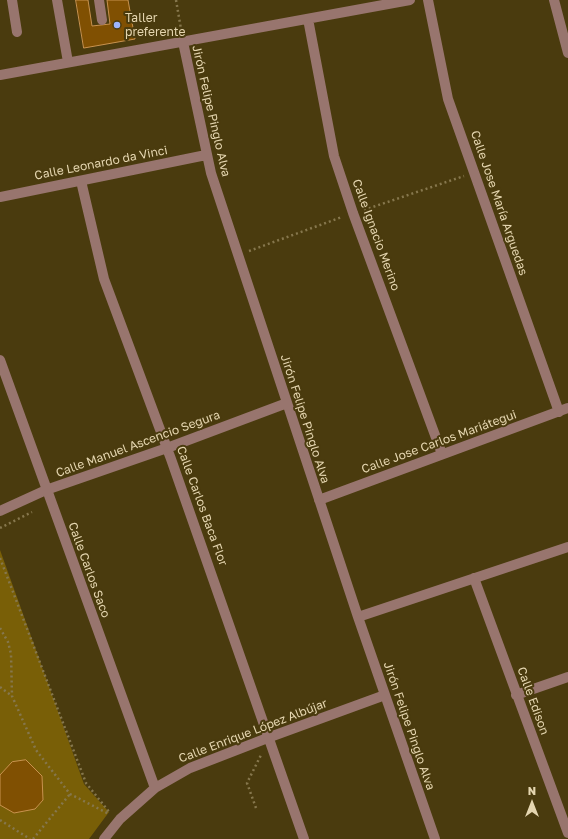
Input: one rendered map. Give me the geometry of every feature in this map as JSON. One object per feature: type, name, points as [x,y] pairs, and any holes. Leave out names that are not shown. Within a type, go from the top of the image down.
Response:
[{"type":"street","points":[[12,0],[17,32]]},
{"type":"street","points":[[57,0],[68,62]]},
{"type":"street","points":[[99,0],[102,20]]},
{"type":"street","points":[[0,74],[410,0]]},
{"type":"street","name":"Calle Jose María Arguedas","points":[[428,0],[448,99],[474,173],[563,410]]},
{"type":"street","points":[[554,0],[568,53]]},
{"type":"street","name":"Calle Ignacio Merino","points":[[308,19],[334,156],[353,213],[442,454]]},
{"type":"street","name":"Jirón Felipe Pinglo Alva","points":[[183,42],[206,155],[358,617],[435,839]]},
{"type":"street","name":"Calle Leonardo da Vinci","points":[[0,197],[206,155]]},
{"type":"street","name":"Calle Carlos Baca Flor","points":[[81,181],[104,279],[167,448],[270,737],[304,839]]},
{"type":"street","name":"Calle Carlos Saco","points":[[0,360],[2,375],[156,788]]},
{"type":"street","name":"Calle Manuel Ascencio Segura","points":[[0,511],[46,490],[167,448],[287,403]]},
{"type":"street","name":"Calle Jose Carlos Mariátegui","points":[[319,500],[563,410]]},
{"type":"street","points":[[358,617],[568,547]]},
{"type":"street","name":"Calle Edison","points":[[474,578],[568,833]]},
{"type":"street","points":[[516,695],[568,677]]},
{"type":"street","name":"Calle Enrique López Albújar","points":[[104,839],[120,819],[156,788],[190,768],[385,695]]},
{"type":"path","name":"Jirón Felipe Pinglo Alva","points":[[176,0],[183,42]]},
{"type":"path","points":[[238,255],[353,213],[474,173]]},
{"type":"path","points":[[0,558],[86,782],[112,815],[70,794],[36,750],[12,696],[11,654],[8,642],[0,628]]},
{"type":"path","points":[[0,687],[12,696]]},
{"type":"path","points":[[256,808],[247,782],[270,737]]},
{"type":"path","points":[[33,839],[70,794]]},
{"type":"path","points":[[0,820],[30,839]]},
{"type":"shaded area","points":[[0,550],[84,784],[109,812],[89,839],[0,839]]},
{"type":"building","name":"Taller preferente","points":[[76,0],[88,0],[92,26],[110,24],[107,0],[128,0],[135,39],[84,48]]},
{"type":"building","points":[[26,760],[42,776],[43,800],[35,809],[14,813],[0,805],[0,775],[12,762]]},
{"type":"place","name":"Taller preferente","points":[[117,25]]}]
